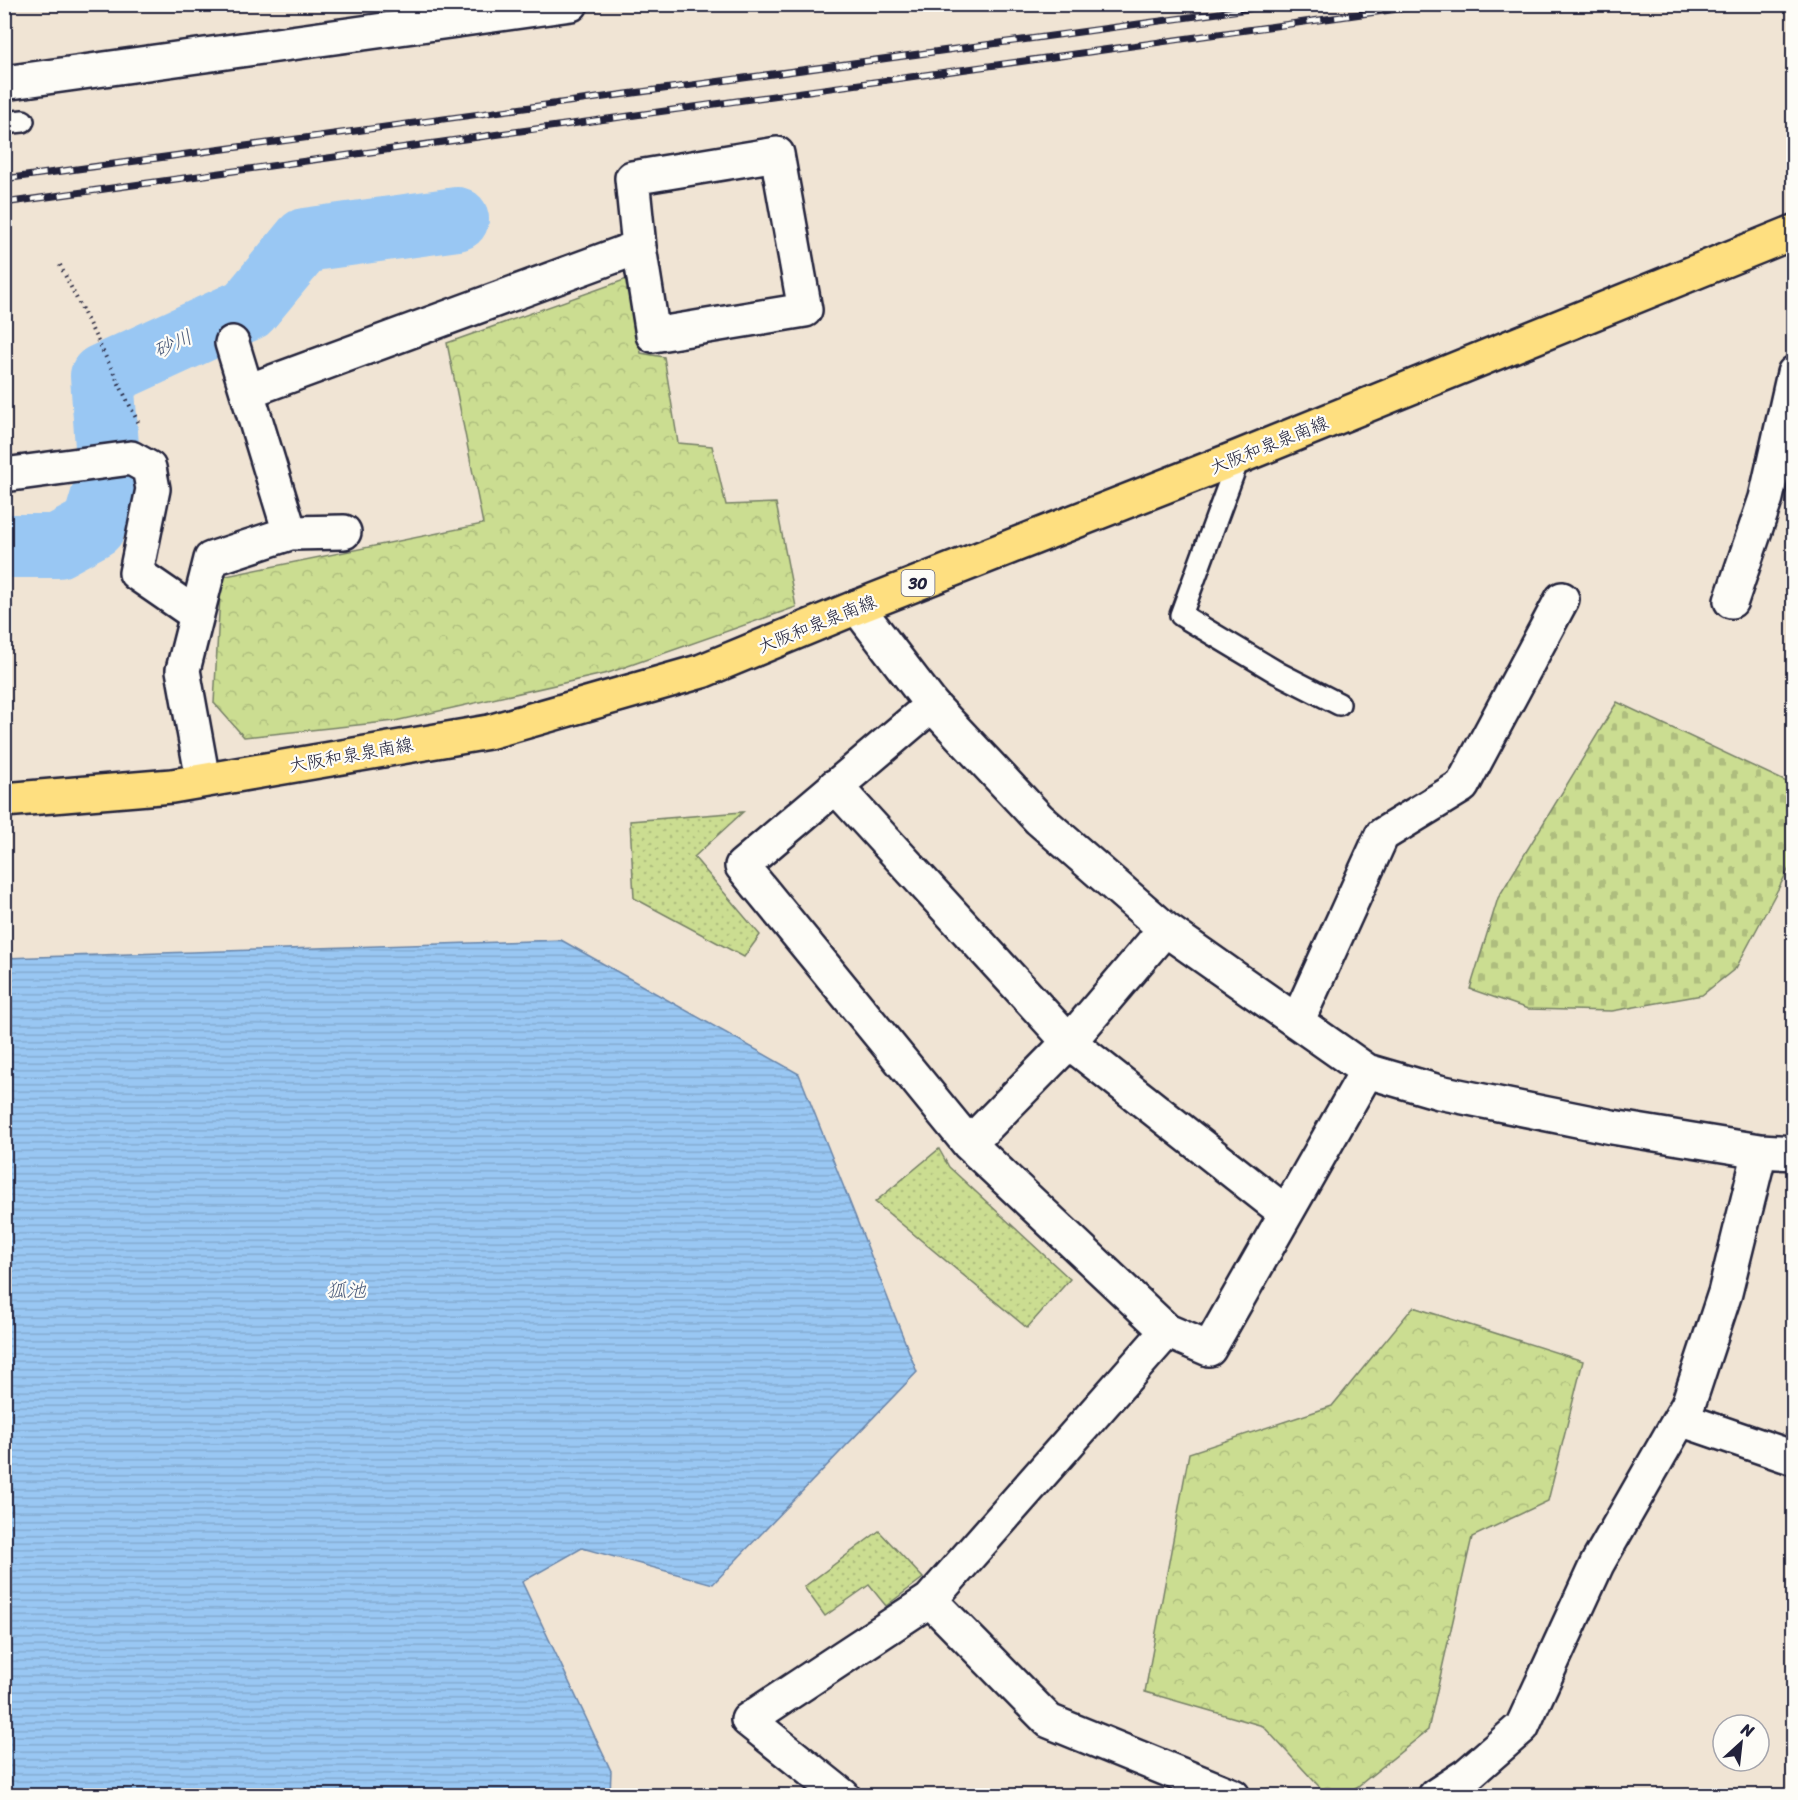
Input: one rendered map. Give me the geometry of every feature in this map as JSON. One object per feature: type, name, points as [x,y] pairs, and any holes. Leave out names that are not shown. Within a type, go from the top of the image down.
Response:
[{"type":"main road","name":"大阪和泉泉南線","points":[[4,800],[172,786],[489,732],[702,671],[1794,232]]},
{"type":"street","points":[[4,83],[504,9],[571,4]]},
{"type":"street","points":[[777,154],[805,310],[653,335],[639,248],[632,178],[777,154]]},
{"type":"street","points":[[248,391],[639,248]]},
{"type":"street","points":[[232,343],[290,533]]},
{"type":"street","points":[[1731,601],[1766,498],[1794,373]]},
{"type":"street","points":[[4,475],[131,458],[149,468],[153,489],[136,573],[197,615]]},
{"type":"street","points":[[203,780],[183,670],[211,559],[290,533],[344,532]]},
{"type":"street","points":[[1297,1022],[1382,835],[1462,786],[1562,599]]},
{"type":"street","points":[[857,607],[932,705],[1039,819],[1166,929],[1367,1071],[1439,1092],[1612,1126],[1760,1151],[1794,1153]]},
{"type":"street","points":[[932,705],[742,866],[969,1144],[1167,1331],[1209,1349],[1367,1071]]},
{"type":"street","points":[[835,786],[1068,1042],[1286,1213]]},
{"type":"street","points":[[969,1144],[1068,1042],[1166,929]]},
{"type":"street","points":[[1435,1796],[1463,1785],[1522,1727],[1597,1564],[1688,1405],[1725,1293],[1760,1151]]},
{"type":"street","points":[[843,1796],[748,1720],[930,1600],[1167,1331]]},
{"type":"street","points":[[1680,1419],[1794,1458]]},
{"type":"street","points":[[930,1600],[1049,1721],[1233,1796]]},
{"type":"lane","points":[[1239,457],[1181,615],[1278,673],[1339,704]]},
{"type":"path","points":[[60,265],[145,436]]},
{"type":"green space","points":[[627,279],[641,353],[664,357],[678,443],[712,446],[726,505],[776,503],[796,607],[608,673],[395,721],[244,737],[214,703],[221,577],[483,524],[447,343]]},
{"type":"green space","points":[[1617,702],[1793,785],[1793,861],[1736,968],[1702,995],[1612,1011],[1528,1009],[1470,989],[1498,898]]},
{"type":"green space","points":[[743,812],[694,857],[760,935],[744,957],[634,898],[630,821]]},
{"type":"green space","points":[[939,1149],[949,1167],[1070,1279],[1027,1328],[875,1202]]},
{"type":"green space","points":[[1413,1307],[1583,1361],[1548,1501],[1472,1537],[1428,1730],[1347,1795],[1327,1795],[1263,1726],[1145,1692],[1189,1453],[1332,1406]]},
{"type":"green space","points":[[879,1531],[923,1578],[886,1606],[869,1585],[825,1616],[804,1587]]},
{"type":"water","name":"狐池","points":[[561,940],[799,1074],[917,1372],[713,1584],[582,1548],[522,1582],[611,1771],[610,1795],[5,1795],[5,958]]},
{"type":"waterway","name":"砂川","points":[[4,546],[57,546],[94,526],[109,475],[102,376],[248,309],[305,240],[457,219]]},
{"type":"railway","points":[[4,179],[1285,4]]},
{"type":"railway","points":[[4,203],[1434,4]]}]
